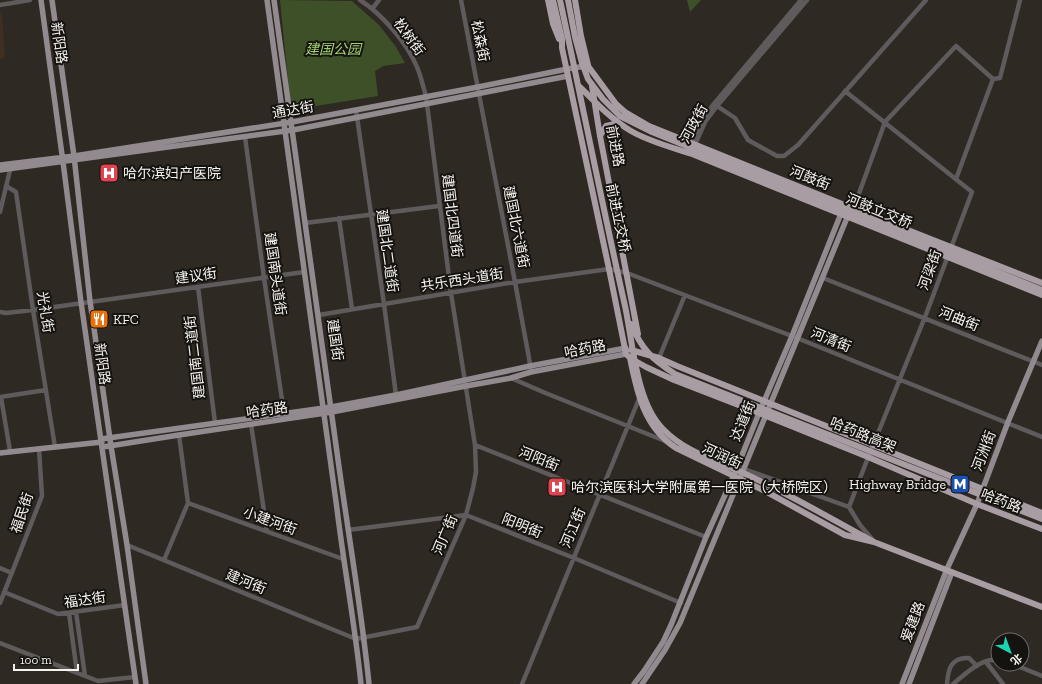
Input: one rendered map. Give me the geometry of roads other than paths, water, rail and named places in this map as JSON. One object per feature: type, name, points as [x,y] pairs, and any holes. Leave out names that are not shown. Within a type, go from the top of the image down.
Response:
[{"type":"highway","points":[[548,0],[553,24],[562,48],[627,353],[640,399]]},
{"type":"highway","points":[[553,0],[562,39],[562,48]]},
{"type":"highway","name":"前进立交桥","points":[[560,0],[627,314],[641,388],[654,417],[674,440],[685,447],[707,458],[756,478],[874,542]]},
{"type":"highway","name":"河鼓立交桥","points":[[568,0],[575,37],[588,79],[603,99],[620,116],[652,132],[1042,290]]},
{"type":"highway","name":"前进路","points":[[575,0],[600,136],[646,367]]},
{"type":"highway","name":"河鼓街","points":[[588,66],[616,104],[625,112],[649,126],[1042,284]]},
{"type":"highway","name":"河鼓街","points":[[567,72],[604,112],[632,131],[653,141],[692,154],[1042,295]]},
{"type":"highway","points":[[600,136],[606,126],[619,123]]},
{"type":"highway","name":"哈药路高架","points":[[627,314],[636,336],[643,347],[657,362],[675,374],[1042,519]]},
{"type":"highway","name":"哈药路","points":[[627,353],[643,354],[659,358],[1042,513]]},
{"type":"highway","name":"哈药路","points":[[627,353],[646,367],[674,380],[766,415],[977,504],[1042,529]]},
{"type":"highway","name":"河润街","points":[[640,399],[648,417],[656,429],[668,442],[797,508],[844,535],[874,542],[950,570],[1042,607]]},
{"type":"main road","name":"新阳路","points":[[41,0],[81,302],[136,684]]},
{"type":"main road","name":"新阳路","points":[[52,0],[74,158],[90,301],[127,545],[146,684]]},
{"type":"main road","name":"建国街","points":[[267,0],[361,684]]},
{"type":"main road","name":"建国街","points":[[274,0],[364,638],[369,684]]},
{"type":"main road","name":"通达街","points":[[0,170],[11,166],[293,130],[427,103],[478,90],[567,72],[588,66]]},
{"type":"main road","name":"通达街","points":[[74,158],[284,124],[426,96],[478,90]]},
{"type":"main road","name":"通达街","points":[[0,165],[11,166]]},
{"type":"main road","name":"达道街","points":[[642,684],[680,623],[771,404],[845,205]]},
{"type":"main road","points":[[795,338],[823,278],[852,208]]},
{"type":"main road","name":"达道街","points":[[634,684],[644,671],[671,625],[706,537],[734,475],[764,401],[795,338]]},
{"type":"main road","name":"河洲街","points":[[950,570],[1008,422],[1042,341]]},
{"type":"main road","name":"哈药路","points":[[332,409],[531,369],[627,353]]},
{"type":"main road","name":"哈药路","points":[[0,453],[102,443],[111,446],[251,424],[324,411],[396,395],[465,383],[511,378],[531,369]]},
{"type":"main road","name":"哈药路","points":[[102,443],[110,438],[284,414],[324,411]]},
{"type":"main road","name":"爱建路","points":[[902,684],[950,570]]},
{"type":"main road","name":"爱建路","points":[[909,684],[950,570]]},
{"type":"street","points":[[0,5],[30,0]]},
{"type":"street","name":"松树街","points":[[360,0],[389,25],[406,46],[418,69],[426,96]]},
{"type":"street","points":[[372,9],[379,0]]},
{"type":"street","name":"松森街","points":[[460,0],[478,90]]},
{"type":"street","name":"河政街","points":[[692,154],[701,121],[801,0]]},
{"type":"street","name":"河政街","points":[[694,143],[705,122],[717,106],[807,0]]},
{"type":"street","points":[[717,106],[734,118],[748,140],[777,156],[784,156],[798,145],[926,0]]},
{"type":"street","points":[[857,199],[885,122],[956,46],[993,79],[1000,78],[1020,0]]},
{"type":"street","points":[[956,179],[993,79]]},
{"type":"street","name":"建国北六道街","points":[[478,90],[531,369]]},
{"type":"street","name":"河梁街","points":[[846,91],[972,192],[925,317],[849,507]]},
{"type":"street","name":"建国北四道街","points":[[426,96],[439,206],[465,383]]},
{"type":"street","name":"建国北二道街","points":[[356,110],[396,395]]},
{"type":"street","name":"建国南头道街","points":[[245,137],[284,414]]},
{"type":"street","points":[[0,212],[11,166]]},
{"type":"street","name":"光礼街","points":[[6,186],[16,192],[55,447]]},
{"type":"street","points":[[305,223],[439,206]]},
{"type":"street","points":[[339,218],[352,310]]},
{"type":"street","name":"河清街","points":[[609,270],[627,273],[685,295],[1008,422],[1042,437]]},
{"type":"street","name":"共乐西头道街","points":[[319,315],[515,282],[609,270]]},
{"type":"street","name":"建议街","points":[[0,312],[6,313],[33,310],[81,302],[304,272]]},
{"type":"street","name":"河曲街","points":[[823,278],[925,317],[1042,365]]},
{"type":"street","name":"建国南二道街","points":[[198,287],[215,423]]},
{"type":"street","points":[[659,358],[685,295]]},
{"type":"street","name":"河润街","points":[[511,378],[668,442]]},
{"type":"street","name":"河广街","points":[[356,639],[417,627],[466,515],[474,488],[476,472],[474,445],[465,383]]},
{"type":"street","points":[[10,451],[1,397],[46,390]]},
{"type":"street","name":"河江街","points":[[522,684],[640,399]]},
{"type":"street","points":[[251,424],[267,531]]},
{"type":"street","points":[[164,560],[188,503],[179,435]]},
{"type":"street","name":"河阳街","points":[[474,445],[706,537]]},
{"type":"street","name":"福民街","points":[[0,603],[42,496],[38,449]]},
{"type":"street","name":"河润街","points":[[744,469],[849,507]]},
{"type":"street","name":"小建河街","points":[[188,503],[343,559]]},
{"type":"street","points":[[849,507],[860,525],[874,542]]},
{"type":"street","name":"阳明街","points":[[348,530],[466,515],[681,602]]},
{"type":"street","name":"建河街","points":[[127,545],[356,639]]},
{"type":"street","points":[[0,568],[12,573]]},
{"type":"street","name":"福达街","points":[[4,592],[58,614],[125,605]]},
{"type":"street","points":[[76,612],[85,676]]},
{"type":"street","points":[[69,613],[77,673]]},
{"type":"street","points":[[0,643],[98,681],[135,676]]},
{"type":"street","points":[[947,684],[950,666],[953,662],[963,658],[969,658],[977,666]]},
{"type":"street","points":[[953,684],[981,663],[990,661]]},
{"type":"street","points":[[986,662],[1003,684]]},
{"type":"street","points":[[1030,671],[1042,676]]},
{"type":"place","name":"哈尔滨妇产医院","points":[[109,173]]},
{"type":"place","name":"KFC","points":[[99,319]]},
{"type":"place","name":"Highway Bridge","points":[[960,484]]},
{"type":"place","name":"哈尔滨医科大学附属第一医院（大桥院区）","points":[[557,487]]},
{"type":"park label","name":"建国公园","points":[[333,49]]}]
